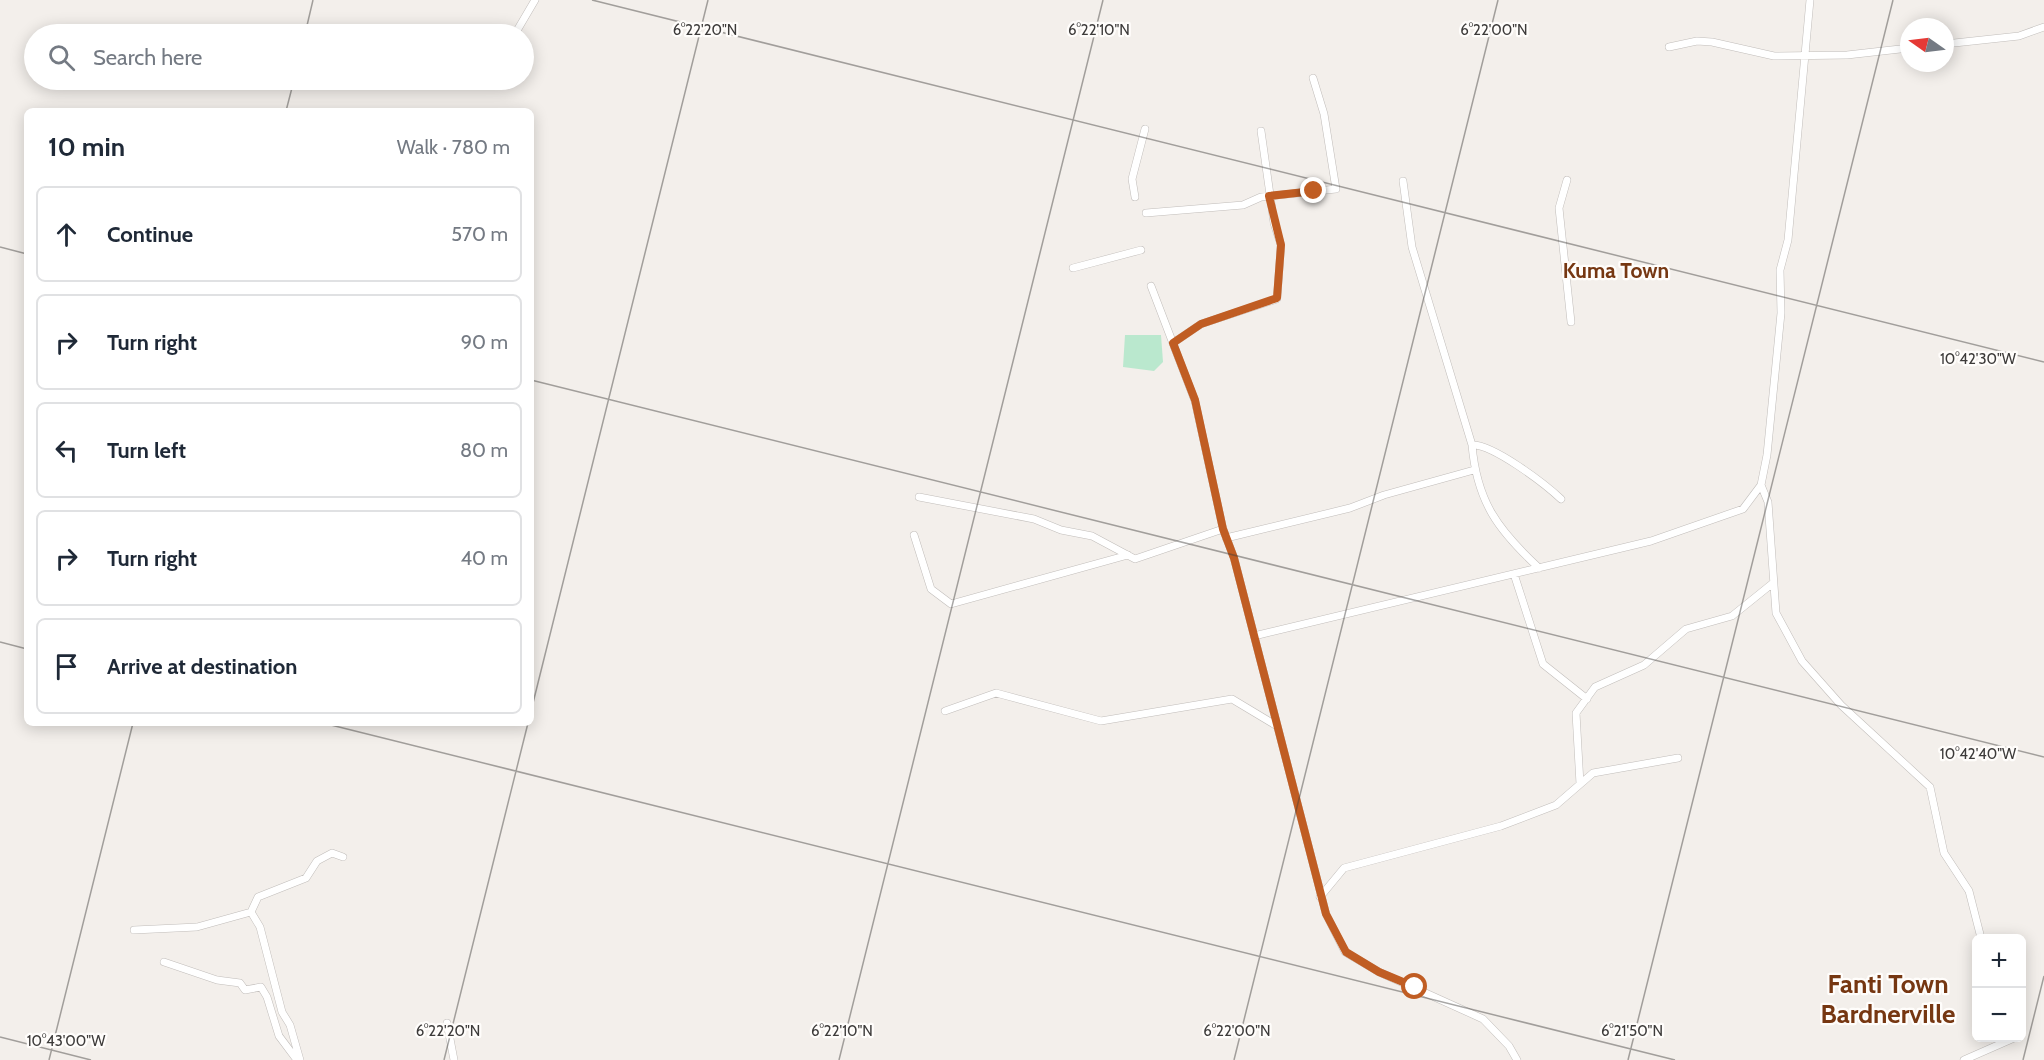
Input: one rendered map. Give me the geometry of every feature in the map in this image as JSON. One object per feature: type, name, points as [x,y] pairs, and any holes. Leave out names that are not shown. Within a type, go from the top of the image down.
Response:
[{"type":"street","points":[[521,24],[535,0]]},
{"type":"street","points":[[1254,636],[1651,542],[1713,522],[1743,509],[1761,485],[1767,455],[1781,313],[1780,270],[1788,240],[1810,0]]},
{"type":"street","points":[[1954,43],[2019,36],[2044,27]]},
{"type":"street","points":[[1669,47],[1697,41],[1712,42],[1774,56],[1847,55],[1900,49]]},
{"type":"street","points":[[1146,213],[1243,205],[1269,196],[1336,189],[1324,114],[1313,78]]},
{"type":"street","points":[[1135,198],[1132,179],[1145,129]]},
{"type":"street","points":[[1173,343],[1201,324],[1277,298],[1281,245],[1269,196],[1261,131]]},
{"type":"street","points":[[1567,180],[1558,208],[1571,322]]},
{"type":"street","points":[[1403,181],[1412,247],[1472,445],[1474,470],[1485,505],[1515,545],[1539,568]]},
{"type":"street","points":[[1073,268],[1141,250]]},
{"type":"street","points":[[1151,286],[1195,400],[1223,529],[1254,636],[1326,914],[1346,952],[1379,972],[1483,1019],[1509,1046],[1516,1060]]},
{"type":"street","points":[[1472,445],[1480,445],[1492,452],[1549,488],[1561,499]]},
{"type":"street","points":[[1226,538],[1350,508],[1384,495],[1474,470]]},
{"type":"street","points":[[1761,485],[1768,502],[1776,613],[1802,661],[1841,705],[1930,787],[1944,853],[1969,891],[1980,934]]},
{"type":"street","points":[[919,498],[1034,519],[1061,530],[1092,536],[1135,559],[1223,529]]},
{"type":"street","points":[[914,535],[931,589],[951,604],[1128,555]]},
{"type":"street","points":[[1514,574],[1543,664],[1587,699]]},
{"type":"street","points":[[1580,784],[1576,713],[1595,687],[1644,665],[1686,629],[1732,616],[1773,584]]},
{"type":"street","points":[[945,711],[996,693],[1101,721],[1232,699],[1277,726]]},
{"type":"street","points":[[1320,897],[1344,868],[1482,833],[1556,805],[1593,773],[1678,758]]},
{"type":"street","points":[[134,930],[197,927],[251,912],[258,897],[306,878],[317,861],[332,853],[343,857]]},
{"type":"street","points":[[251,912],[260,927],[282,1012],[290,1025],[298,1060]]},
{"type":"street","points":[[164,962],[217,981],[240,984],[245,990],[261,987],[267,997],[279,1036],[298,1060]]},
{"type":"street","points":[[447,1023],[454,1060]]},
{"type":"street","points":[[1964,1060],[2005,1042]]},
{"type":"green space","points":[[1125,335],[1161,335],[1163,362],[1154,371],[1123,367]]},
{"type":"district","name":"Kuma Town","points":[[1616,271]]},
{"type":"district","name":"Fanti Town Bardnerville","points":[[1888,999]]},
{"type":"route","points":[[1314,191],[1269,196],[1281,245],[1277,298],[1201,324],[1173,343],[1195,400],[1223,529],[1234,558],[1270,696],[1285,765],[1326,914],[1346,952],[1379,972],[1415,987]]}]
